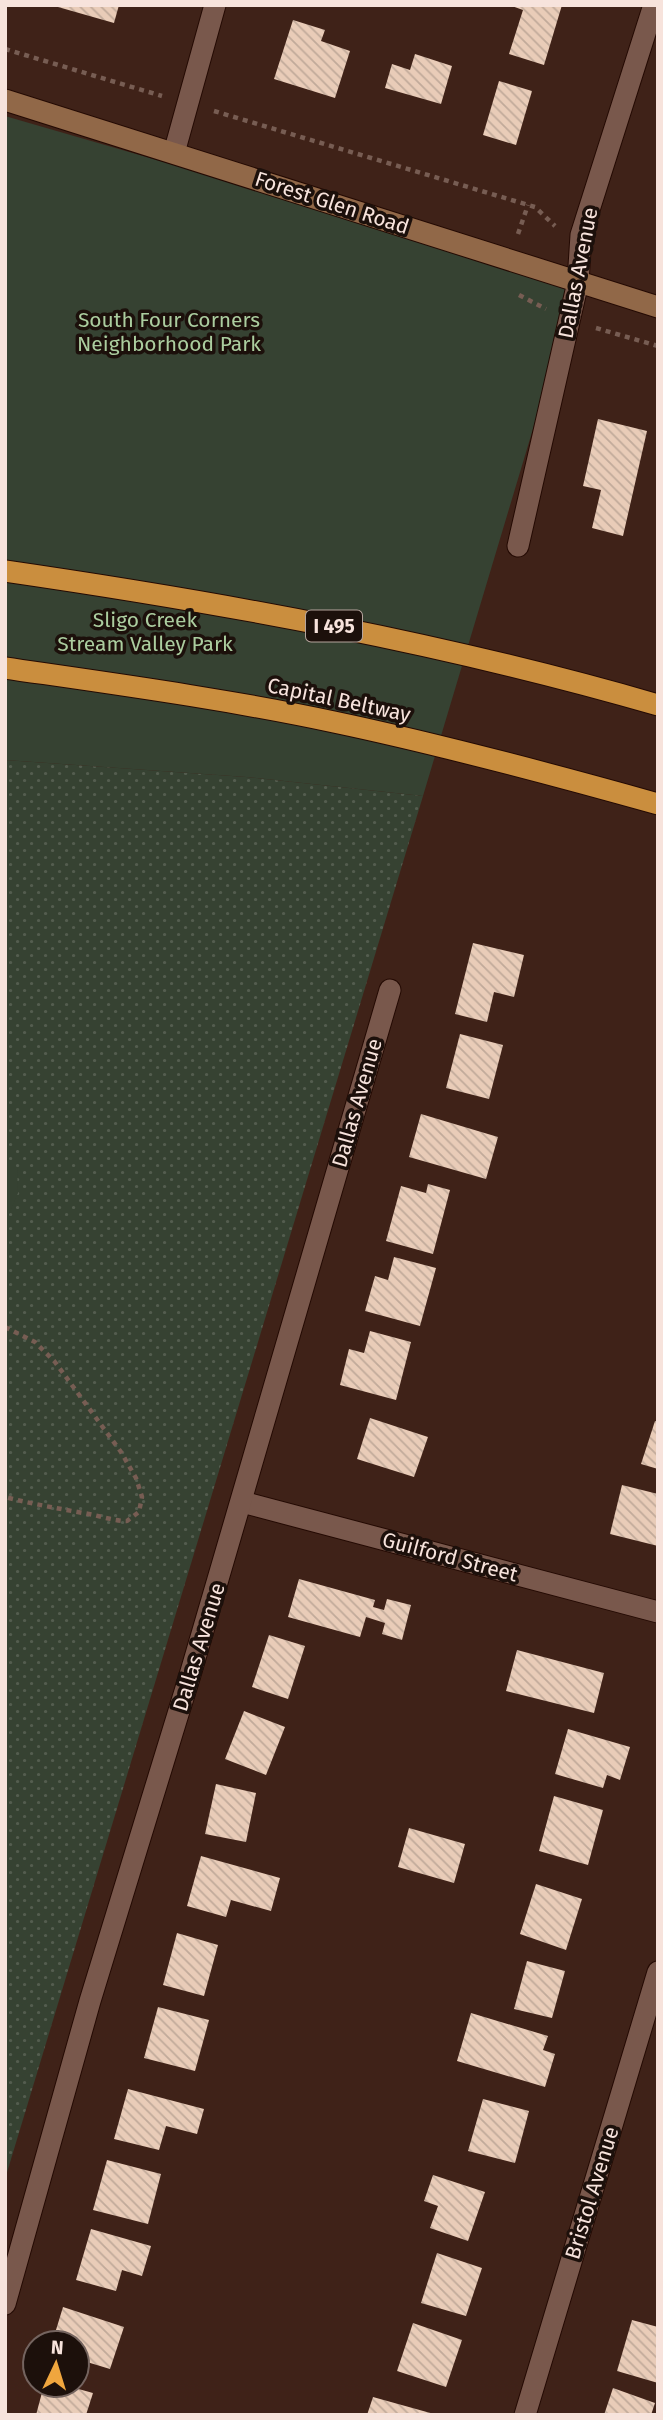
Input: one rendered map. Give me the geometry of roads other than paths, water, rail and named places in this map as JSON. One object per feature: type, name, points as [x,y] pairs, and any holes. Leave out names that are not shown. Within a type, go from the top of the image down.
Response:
[{"type":"highway","name":"I 495","points":[[5,571],[170,595],[360,631],[599,688],[658,705]]},
{"type":"highway","name":"Capital Beltway","points":[[5,668],[155,690],[334,722],[571,779],[658,804]]},
{"type":"street","points":[[174,153],[215,5]]},
{"type":"street","name":"Dallas Avenue","points":[[518,545],[578,282],[581,235],[654,5]]},
{"type":"street","name":"Forest Glen Road","points":[[5,100],[658,307]]},
{"type":"street","name":"Dallas Avenue","points":[[5,2304],[90,2001],[242,1502],[390,990]]},
{"type":"street","name":"Guilford Street","points":[[242,1502],[658,1612]]},
{"type":"street","name":"Bristol Avenue","points":[[525,2415],[658,1972]]},
{"type":"park label","name":"South Four Corners Neighborhood Park","points":[[169,332]]},
{"type":"park label","name":"Sligo Creek Stream Valley Park","points":[[145,632]]}]
